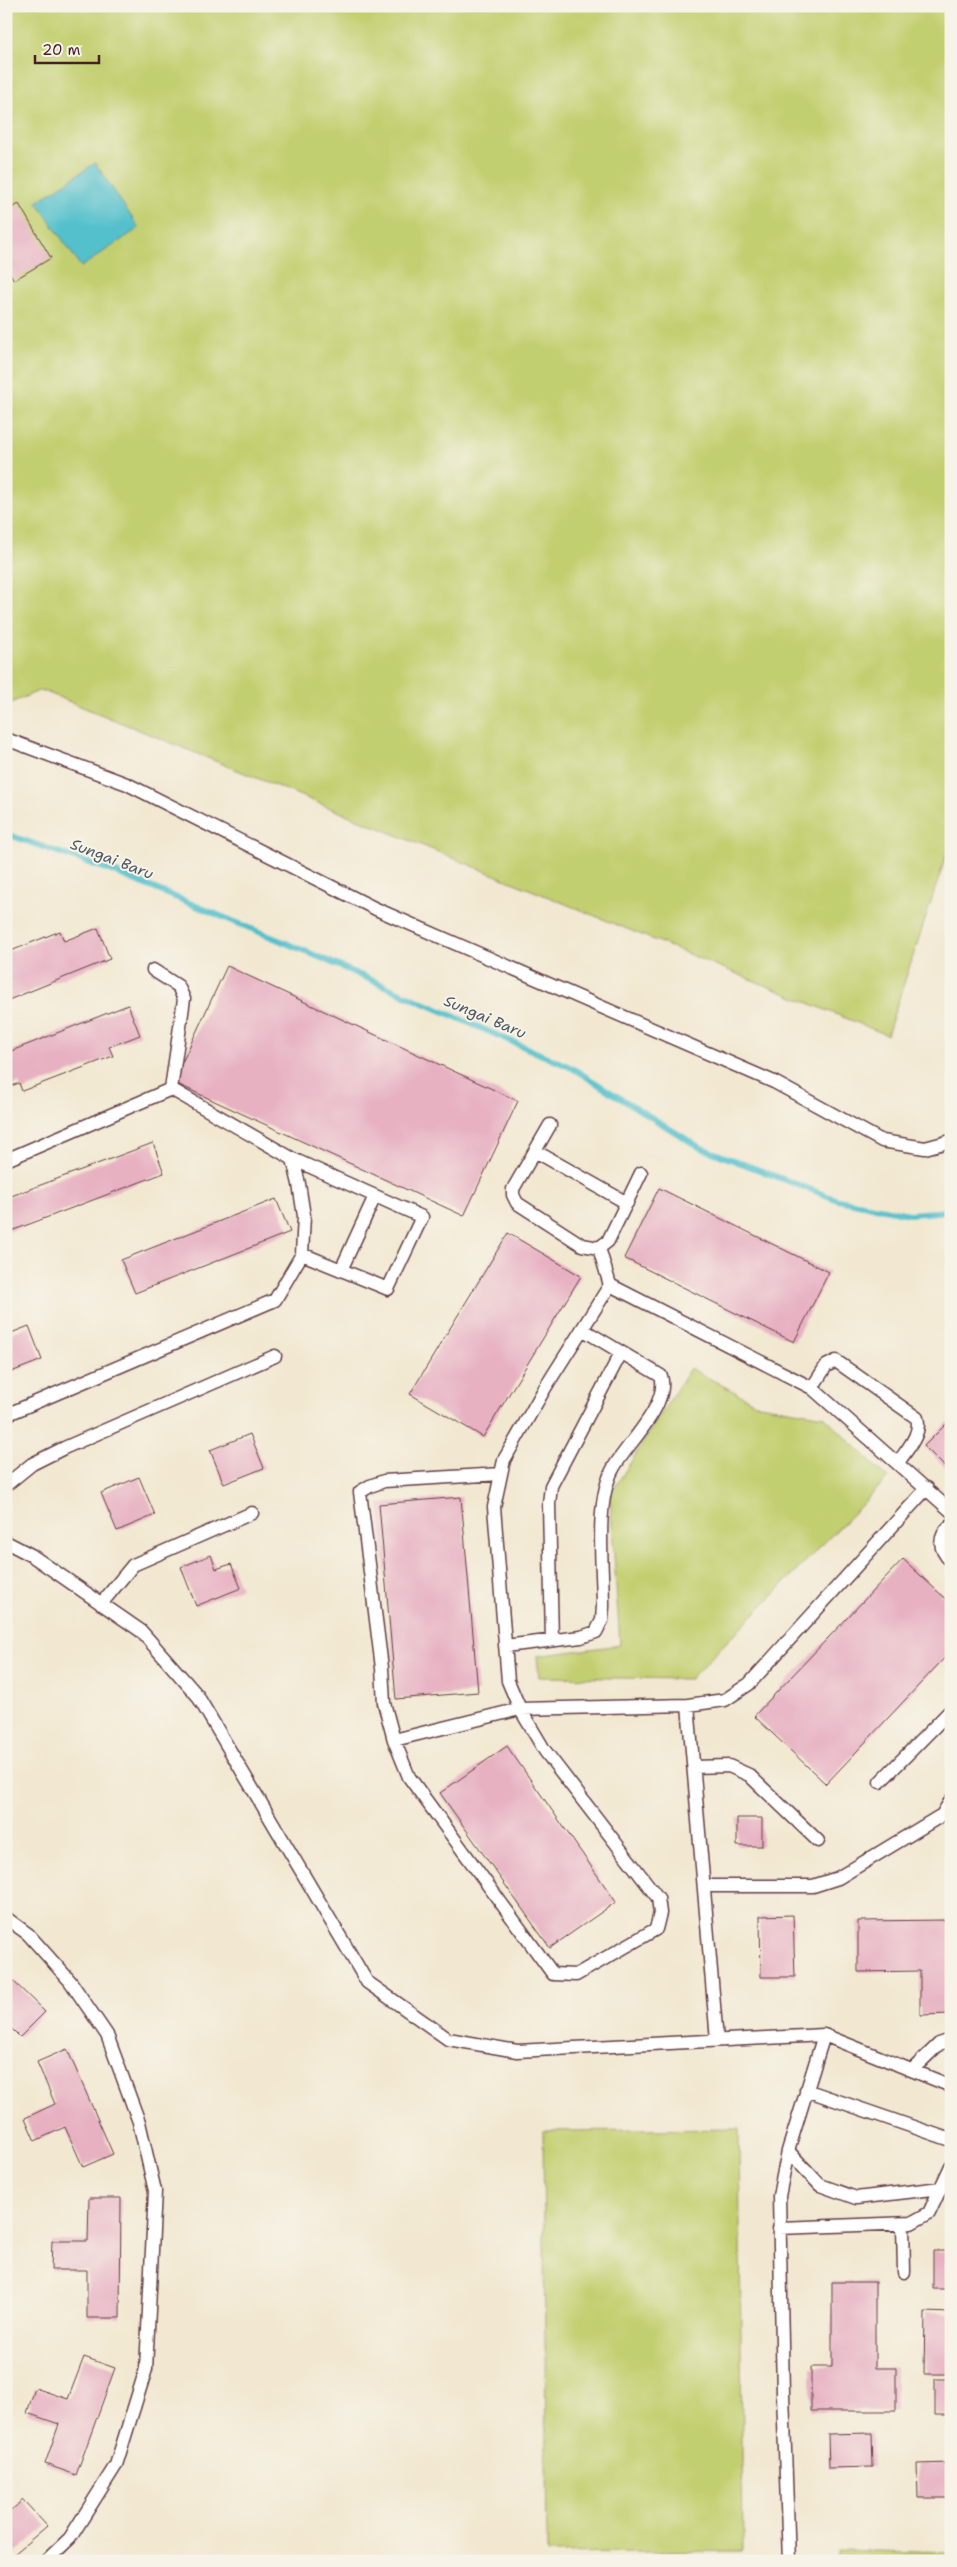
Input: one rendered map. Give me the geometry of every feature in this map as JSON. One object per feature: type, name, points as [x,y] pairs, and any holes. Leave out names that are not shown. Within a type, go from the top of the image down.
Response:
[{"type":"lane","points":[[6,739],[127,784],[376,909],[774,1082],[882,1141],[925,1148],[951,1141]]},
{"type":"lane","points":[[153,970],[178,986],[184,999],[171,1089]]},
{"type":"lane","points":[[171,1089],[293,1159],[422,1218],[388,1289],[302,1254]]},
{"type":"lane","points":[[6,1160],[171,1089]]},
{"type":"lane","points":[[550,1125],[513,1190],[513,1195],[517,1203],[582,1246],[598,1248],[608,1241],[642,1173]]},
{"type":"lane","points":[[535,1151],[627,1203]]},
{"type":"lane","points":[[6,1415],[275,1300],[302,1254],[304,1216],[293,1159]]},
{"type":"lane","points":[[341,1270],[375,1196]]},
{"type":"lane","points":[[598,1248],[610,1285],[812,1388],[951,1511]]},
{"type":"lane","points":[[501,1474],[384,1481],[360,1492],[382,1668],[384,1703],[394,1740],[409,1776],[553,1974],[576,1975],[656,1929],[660,1913],[658,1898],[545,1751],[520,1709],[508,1681],[494,1507],[501,1474],[509,1452],[545,1388],[610,1285]]},
{"type":"lane","points":[[505,1646],[581,1637],[596,1632],[602,1620],[602,1506],[606,1486],[613,1468],[659,1401],[664,1385],[661,1376],[582,1329]]},
{"type":"lane","points":[[552,1640],[549,1504],[551,1486],[621,1353]]},
{"type":"lane","points":[[6,1485],[32,1464],[64,1448],[276,1356]]},
{"type":"lane","points":[[812,1388],[826,1366],[836,1361],[917,1418],[919,1425],[917,1434],[898,1463]]},
{"type":"lane","points":[[394,1740],[520,1709],[688,1705],[725,1700],[749,1684],[927,1488]]},
{"type":"lane","points":[[101,1604],[133,1565],[252,1513]]},
{"type":"lane","points":[[951,1524],[943,1531],[940,1544],[945,1556],[951,1561]]},
{"type":"lane","points":[[6,1542],[31,1555],[141,1631],[197,1695],[367,1982],[448,2039],[517,2051],[824,2034],[951,2086]]},
{"type":"lane","points":[[688,1705],[718,2040]]},
{"type":"lane","points":[[880,1782],[951,1710]]},
{"type":"lane","points":[[694,1767],[729,1766],[749,1776],[818,1841]]},
{"type":"lane","points":[[704,1886],[813,1886],[838,1878],[942,1815],[951,1800]]},
{"type":"lane","points":[[6,1918],[28,1934],[70,1981],[107,2034],[139,2122],[156,2191],[146,2369],[116,2465],[70,2538],[46,2561]]},
{"type":"lane","points":[[789,2561],[779,2196],[788,2151],[824,2034]]},
{"type":"lane","points":[[912,2070],[939,2044],[951,2040]]},
{"type":"lane","points":[[806,2090],[951,2140]]},
{"type":"lane","points":[[788,2151],[820,2185],[856,2198],[941,2188]]},
{"type":"lane","points":[[779,2228],[911,2223],[929,2213],[951,2166]]},
{"type":"lane","points":[[903,2224],[904,2272]]},
{"type":"green space","points":[[6,6],[951,6],[951,841],[887,1035],[41,690],[6,705]]},
{"type":"green space","points":[[690,1368],[759,1405],[824,1416],[888,1478],[690,1679],[539,1677],[537,1656],[620,1645],[610,1495]]},
{"type":"green space","points":[[739,2129],[743,2551],[547,2553],[543,2131]]},
{"type":"green space","points":[[838,2550],[951,2553],[951,2561],[838,2561]]},
{"type":"water","points":[[95,163],[139,228],[81,267],[37,202]]},
{"type":"building","points":[[19,204],[51,258],[14,280],[6,267],[6,211]]},
{"type":"building","points":[[98,928],[110,959],[6,1001],[6,953],[60,931],[64,941]]},
{"type":"building","points":[[227,966],[518,1101],[464,1216],[173,1082]]},
{"type":"building","points":[[128,1005],[140,1035],[109,1047],[113,1056],[22,1091],[19,1083],[6,1088],[6,1053]]},
{"type":"building","points":[[153,1143],[164,1173],[6,1233],[6,1198]]},
{"type":"building","points":[[659,1188],[829,1272],[794,1342],[624,1258]]},
{"type":"building","points":[[276,1199],[290,1232],[135,1293],[121,1260]]},
{"type":"building","points":[[508,1233],[581,1276],[483,1437],[410,1394]]},
{"type":"building","points":[[29,1326],[42,1360],[6,1374],[6,1335]]},
{"type":"building","points":[[951,1419],[951,1473],[924,1446]]},
{"type":"building","points":[[250,1434],[264,1468],[224,1484],[210,1450]]},
{"type":"building","points":[[139,1477],[155,1515],[117,1531],[101,1493]]},
{"type":"building","points":[[461,1497],[478,1692],[396,1699],[379,1504]]},
{"type":"building","points":[[211,1555],[216,1569],[231,1564],[241,1588],[196,1606],[181,1567]]},
{"type":"building","points":[[903,1559],[951,1604],[951,1651],[826,1784],[754,1716]]},
{"type":"building","points":[[507,1746],[616,1902],[550,1948],[440,1793]]},
{"type":"building","points":[[737,1818],[762,1818],[762,1846],[737,1846]]},
{"type":"building","points":[[793,1915],[795,1977],[761,1977],[760,1916]]},
{"type":"building","points":[[951,1920],[951,2014],[920,2015],[920,1971],[858,1972],[858,1921]]},
{"type":"building","points":[[6,1974],[45,2012],[20,2037],[6,2023]]},
{"type":"building","points":[[67,2049],[113,2154],[83,2167],[65,2127],[35,2141],[25,2118],[55,2104],[37,2062]]},
{"type":"building","points":[[89,2198],[121,2198],[120,2318],[87,2318],[87,2270],[51,2270],[52,2241],[88,2241]]},
{"type":"building","points":[[933,2251],[951,2251],[951,2289],[933,2289]]},
{"type":"building","points":[[832,2282],[875,2282],[875,2368],[896,2368],[896,2411],[811,2411],[811,2367],[832,2367]]},
{"type":"building","points":[[925,2312],[951,2313],[951,2374],[924,2374]]},
{"type":"building","points":[[84,2357],[115,2368],[76,2475],[45,2464],[59,2424],[27,2413],[35,2388],[68,2399]]},
{"type":"building","points":[[935,2379],[951,2379],[951,2415],[935,2415]]},
{"type":"building","points":[[872,2433],[873,2467],[829,2468],[828,2434]]},
{"type":"building","points":[[951,2463],[951,2498],[918,2498],[917,2464]]},
{"type":"building","points":[[23,2500],[47,2526],[6,2561],[6,2515]]},
{"type":"waterway","name":"Sungai Baru","points":[[6,834],[112,871],[305,951],[572,1068],[699,1147],[838,1200],[909,1214],[951,1211]]}]
